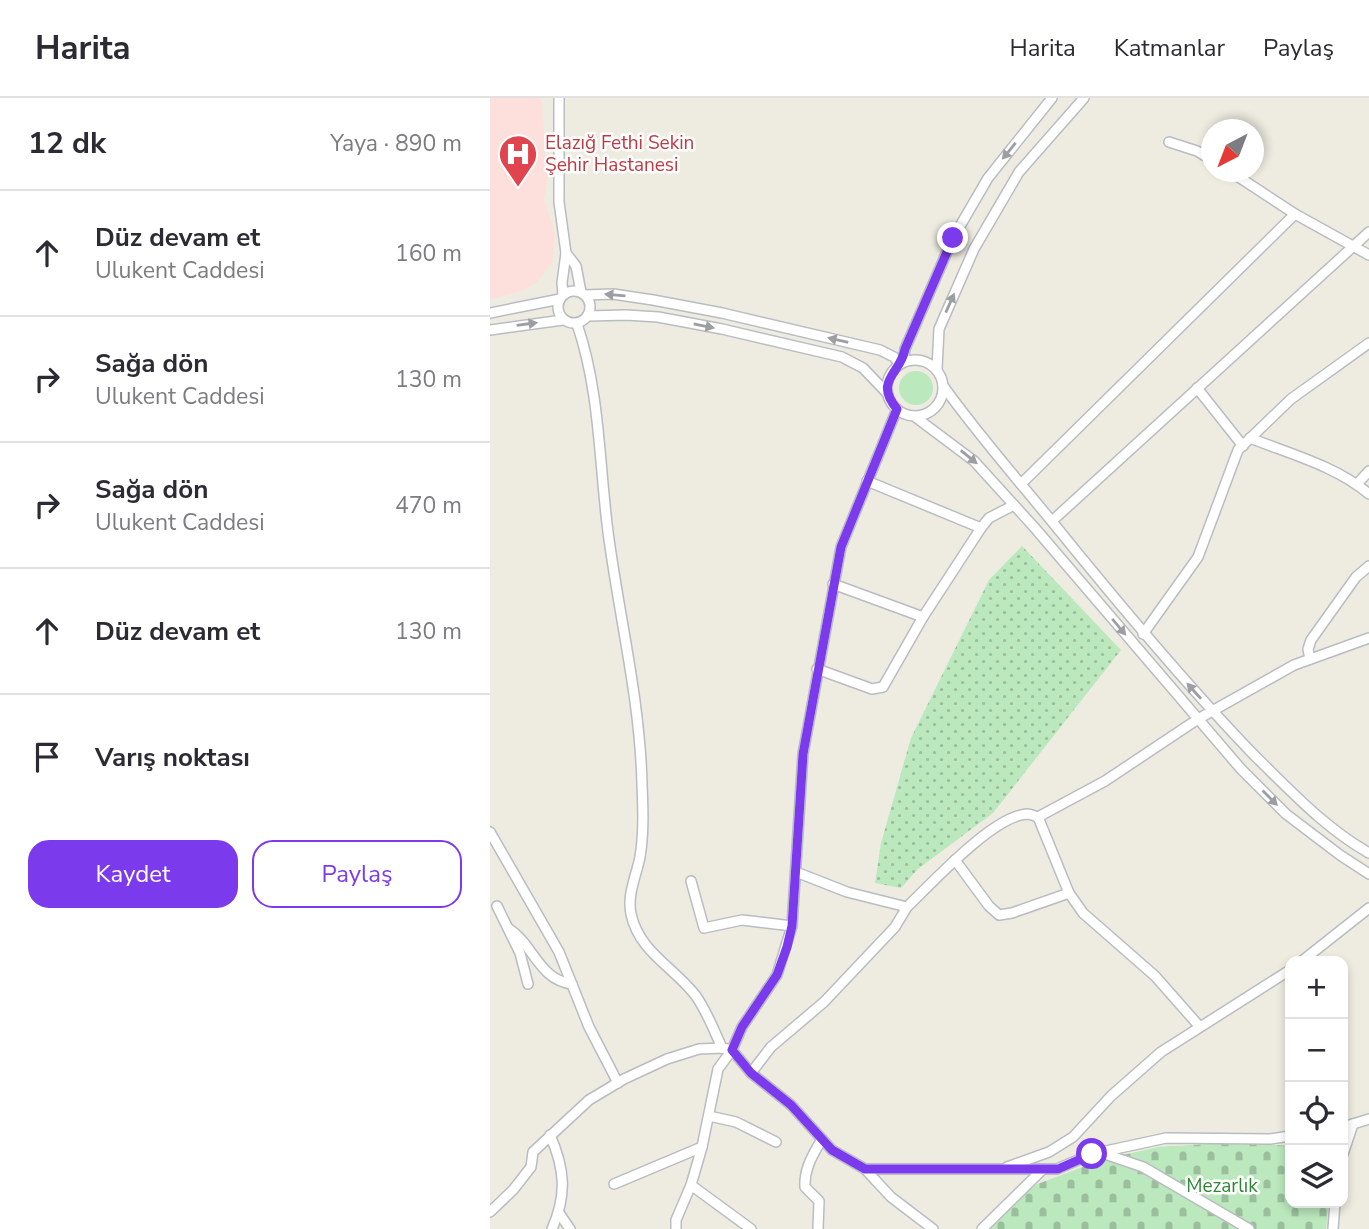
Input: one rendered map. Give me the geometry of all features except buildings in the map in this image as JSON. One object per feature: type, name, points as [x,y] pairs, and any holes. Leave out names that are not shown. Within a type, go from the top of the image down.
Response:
[{"type":"street","points":[[559,98],[559,202],[566,253],[558,312],[563,320]]},
{"type":"street","points":[[887,393],[890,375],[902,363],[905,349],[953,238],[988,177],[1052,98]]},
{"type":"street","points":[[1084,98],[1019,172],[974,249],[939,329],[937,369],[944,387],[972,425],[1143,634],[1212,712],[1306,807],[1346,840],[1369,853]]},
{"type":"street","points":[[1169,142],[1201,153]]},
{"type":"street","points":[[1246,182],[1295,214],[1369,255]]},
{"type":"street","points":[[1021,484],[1295,214]]},
{"type":"street","points":[[1052,521],[1369,232]]},
{"type":"street","points":[[566,253],[576,265],[583,294],[590,303],[588,316]]},
{"type":"street","points":[[490,313],[562,297],[571,291],[632,296],[722,313],[880,350],[902,363],[921,360],[937,369]]},
{"type":"street","points":[[577,324],[588,316],[626,314],[657,317],[842,357],[863,368],[887,393],[897,409],[914,416],[974,461],[1241,769],[1286,814],[1369,874]]},
{"type":"street","points":[[490,330],[563,320],[577,324]]},
{"type":"street","points":[[577,324],[585,349],[597,410],[608,530],[636,711],[643,831],[631,887],[631,914],[642,941],[695,995],[727,1049],[751,1073],[791,1105],[832,1150],[865,1169],[891,1196],[933,1229]]},
{"type":"street","points":[[1143,634],[1198,558],[1238,450],[1291,399],[1369,343]]},
{"type":"street","points":[[914,416],[932,411],[943,396],[944,387]]},
{"type":"street","points":[[1197,388],[1246,442],[1311,462],[1357,484],[1369,494]]},
{"type":"street","points":[[676,1229],[676,1220],[691,1185],[702,1147],[718,1069],[727,1049],[777,975],[792,926],[803,754],[833,584],[841,547],[897,409]]},
{"type":"street","points":[[1357,484],[1369,471]]},
{"type":"street","points":[[867,481],[981,528]]},
{"type":"street","points":[[817,669],[872,689],[883,687],[922,617],[981,528],[989,518],[1014,505]]},
{"type":"street","points":[[1310,659],[1308,649],[1311,640],[1356,577],[1369,566]]},
{"type":"street","points":[[833,584],[922,617]]},
{"type":"street","points":[[751,1073],[771,1047],[824,1002],[895,928],[907,907],[968,847],[1004,823],[1027,814],[1038,817],[1105,781],[1198,719],[1294,665],[1369,638]]},
{"type":"street","points":[[1038,817],[1069,893],[1083,913],[1155,976],[1200,1027]]},
{"type":"street","points":[[490,832],[559,952],[589,1027],[618,1083]]},
{"type":"street","points":[[955,860],[989,906],[999,915],[1012,914],[1069,893]]},
{"type":"street","points":[[796,872],[847,892],[907,907]]},
{"type":"street","points":[[691,881],[704,928],[742,920],[792,926]]},
{"type":"street","points":[[497,906],[520,953],[528,984]]},
{"type":"street","points":[[1307,956],[1369,908]]},
{"type":"street","points":[[508,928],[523,940],[545,973],[555,980],[572,984]]},
{"type":"street","points":[[1000,1170],[1049,1152],[1073,1137],[1111,1096],[1161,1052],[1285,973]]},
{"type":"street","points":[[490,1212],[513,1190],[531,1167],[533,1152],[589,1100],[667,1059],[699,1049],[727,1049]]},
{"type":"street","points":[[709,1116],[736,1122],[776,1142]]},
{"type":"street","points":[[1348,1125],[1369,1119]]},
{"type":"street","points":[[550,1135],[561,1160],[563,1179],[559,1213],[552,1229]]},
{"type":"street","points":[[865,1169],[1058,1169],[1099,1153],[1166,1138],[1285,1137]]},
{"type":"street","points":[[818,1229],[819,1201],[805,1186],[805,1176],[809,1162],[822,1139]]},
{"type":"street","points":[[614,1184],[702,1147]]},
{"type":"street","points":[[1099,1153],[1143,1167],[1249,1229]]},
{"type":"street","points":[[982,1229],[1042,1170]]},
{"type":"street","points":[[691,1185],[751,1229]]},
{"type":"street","points":[[1333,1229],[1335,1208]]},
{"type":"street","points":[[559,1213],[570,1229]]},
{"type":"shaded area","name":"Elazığ Fethi Sekin Şehir Hastanesi","points":[[490,98],[541,98],[548,176],[544,199],[555,233],[553,262],[536,283],[522,291],[490,299]]},
{"type":"green space","points":[[916,371],[928,376],[933,388],[928,400],[916,405],[904,400],[899,388],[904,376]]},
{"type":"green space","points":[[1022,546],[1121,650],[993,813],[918,869],[901,888],[875,883],[881,843],[911,738],[989,580]]},
{"type":"green space","name":"Mezarlık","points":[[1240,1142],[1285,1146],[1285,1208],[1328,1208],[1326,1229],[987,1229],[1035,1185],[1101,1160],[1158,1147]]},
{"type":"place","name":"Elazığ Fethi Sekin Şehir Hastanesi","points":[[518,188]]},
{"type":"route","points":[[953,238],[905,349],[903,362],[895,367],[890,375],[887,393],[897,409],[841,547],[803,754],[792,926],[777,975],[742,1027],[732,1050],[751,1073],[791,1105],[832,1150],[865,1169],[1058,1169],[1092,1154]]}]
